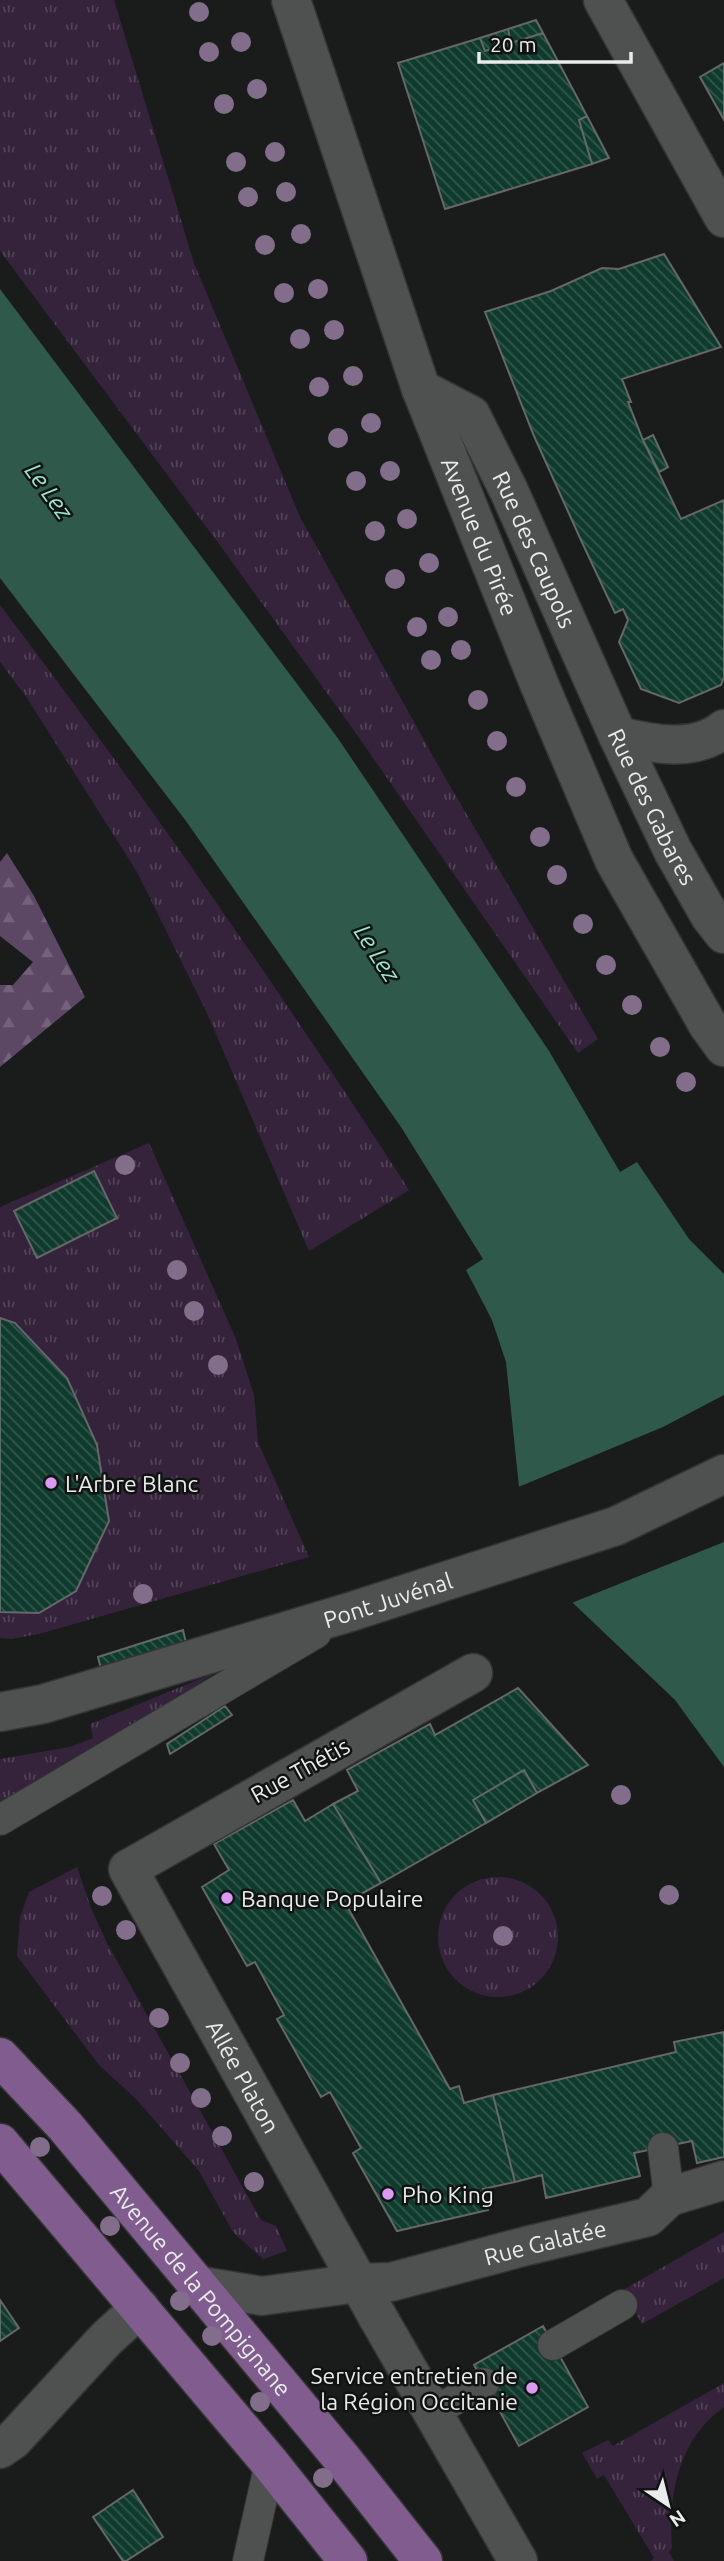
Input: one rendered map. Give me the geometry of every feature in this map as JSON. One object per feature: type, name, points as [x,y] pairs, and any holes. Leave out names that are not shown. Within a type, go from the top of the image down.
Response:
[{"type":"main road","name":"Avenue de la Pompignane","points":[[3,2057],[65,2126],[344,2461],[423,2561]]},
{"type":"main road","points":[[0,2143],[270,2463],[348,2561]]},
{"type":"street","name":"Avenue du Pirée","points":[[291,0],[421,389],[540,686],[614,860],[708,1025],[724,1047]]},
{"type":"street","points":[[603,0],[724,218]]},
{"type":"street","name":"Rue des Caupols","points":[[421,389],[471,415],[509,491],[618,736]]},
{"type":"street","name":"Rue des Gabares","points":[[618,736],[652,744],[684,744],[705,741],[724,729]]},
{"type":"street","name":"Rue des Gabares","points":[[618,736],[673,852],[710,916],[724,934]]},
{"type":"street","name":"Pont Juvénal","points":[[0,1712],[43,1704],[350,1612],[616,1526],[724,1474]]},
{"type":"street","name":"Rue Thétis","points":[[128,1869],[473,1673]]},
{"type":"street","name":"Pont Juvénal","points":[[0,1694],[43,1704]]},
{"type":"street","name":"Allée Platon","points":[[128,1869],[358,2283],[518,2561]]},
{"type":"street","name":"Rue Galatée","points":[[358,2283],[391,2281],[648,2217],[669,2197],[724,2180]]},
{"type":"street","points":[[195,2284],[262,2296],[358,2283]]},
{"type":"street","points":[[0,2449],[13,2440],[106,2339],[140,2308]]},
{"type":"lane","points":[[0,1820],[350,1612]]},
{"type":"lane","points":[[663,2148],[669,2197]]},
{"type":"lane","points":[[553,2345],[622,2305]]},
{"type":"lane","points":[[432,2413],[484,2383]]},
{"type":"lane","points":[[248,2561],[270,2463]]},
{"type":"green space","points":[[0,0],[114,0],[194,263],[300,517],[439,767],[598,1039],[578,1053],[353,729],[222,548],[0,251]]},
{"type":"green space","points":[[0,605],[107,748],[210,894],[409,1190],[309,1251],[206,1011],[137,872],[27,698],[0,662]]},
{"type":"green space","points":[[7,853],[34,896],[85,997],[0,1067],[0,985],[13,985],[33,962],[0,936],[0,862]]},
{"type":"green space","points":[[149,1143],[236,1339],[254,1395],[258,1442],[309,1557],[39,1634],[11,1639],[0,1638],[0,1207]]},
{"type":"green space","points":[[217,1672],[0,1811],[0,1759],[70,1747],[93,1738],[90,1724]]},
{"type":"green space","points":[[77,1867],[107,1943],[261,2220],[276,2226],[287,2251],[263,2259],[233,2232],[199,2171],[136,2099],[99,2065],[17,1956],[20,1917],[29,1892]]},
{"type":"green space","points":[[498,1877],[521,1882],[540,1895],[553,1914],[558,1937],[553,1960],[540,1979],[521,1992],[498,1997],[475,1992],[456,1979],[443,1960],[438,1937],[443,1914],[456,1895],[475,1882]]},
{"type":"green space","points":[[724,2232],[724,2278],[642,2324],[623,2290]]},
{"type":"green space","points":[[724,2383],[724,2407],[708,2420],[696,2435],[679,2470],[672,2509],[672,2548],[669,2552],[674,2561],[651,2561],[654,2558],[604,2475],[597,2479],[582,2453],[608,2440],[613,2446]]},
{"type":"water","name":"Le Lez","points":[[0,289],[337,737],[549,1051],[620,1172],[637,1162],[689,1239],[724,1274],[724,1767],[675,1700],[573,1603],[542,1562],[519,1487],[506,1362],[492,1320],[466,1270],[483,1259],[401,1127],[186,821],[0,578]]},
{"type":"pier","points":[[724,1395],[724,1542],[569,1604],[539,1564],[516,1488],[663,1427]]},
{"type":"building","points":[[536,20],[543,33],[511,43],[508,29]]},
{"type":"building","points":[[508,29],[511,43],[485,51],[480,38]]},
{"type":"building","points":[[543,33],[587,116],[579,120],[592,164],[445,209],[398,63],[480,38],[485,51]]},
{"type":"building","points":[[724,63],[724,120],[700,77]]},
{"type":"building","points":[[587,116],[609,158],[592,164],[579,120]]},
{"type":"building","points":[[664,254],[721,347],[622,379],[643,440],[681,519],[724,500],[724,677],[721,685],[679,703],[641,689],[619,642],[628,620],[623,609],[615,613],[580,538],[534,436],[485,312],[551,291],[602,268],[619,269]]},
{"type":"building","points":[[653,435],[668,467],[659,472],[643,440]]},
{"type":"building","points":[[94,1171],[117,1218],[37,1258],[14,1211]]},
{"type":"building","name":"L'Arbre Blanc","points":[[0,1318],[15,1323],[67,1378],[97,1445],[109,1521],[76,1591],[39,1613],[0,1612]]},
{"type":"building","points":[[183,1630],[186,1643],[101,1669],[98,1657]]},
{"type":"building","points":[[518,1688],[588,1765],[537,1793],[524,1770],[473,1800],[486,1823],[381,1883],[333,1804],[358,1791],[347,1770],[430,1724],[435,1735]]},
{"type":"building","points":[[225,1706],[232,1715],[170,1754],[167,1744]]},
{"type":"building","points":[[524,1770],[537,1793],[486,1823],[473,1800]]},
{"type":"building","points":[[293,1800],[305,1821],[333,1804],[381,1883],[352,1899],[354,1904],[348,1908],[450,2089],[459,2086],[464,2103],[493,2095],[515,2182],[483,2189],[488,2210],[397,2231],[353,2153],[361,2148],[330,2092],[321,2097],[277,2019],[284,2015],[255,1962],[247,1966],[202,1887],[229,1870],[214,1844]]},
{"type":"building","points":[[724,2032],[724,2157],[697,2163],[692,2141],[634,2153],[640,2176],[546,2198],[542,2175],[515,2182],[493,2095],[676,2052],[674,2042]]},
{"type":"building","points":[[0,2300],[19,2328],[0,2341]]},
{"type":"building","name":"Service entretien de la Région Occitanie","points":[[543,2326],[588,2407],[519,2446],[474,2365]]},
{"type":"building","points":[[133,2490],[163,2537],[123,2561],[93,2517]]},
{"type":"place","name":"L'Arbre Blanc","points":[[51,1483]]},
{"type":"place","name":"Banque Populaire","points":[[227,1898]]},
{"type":"place","name":"Pho King","points":[[388,2194]]},
{"type":"place","name":"Service entretien de la Région Occitanie","points":[[532,2388]]}]
